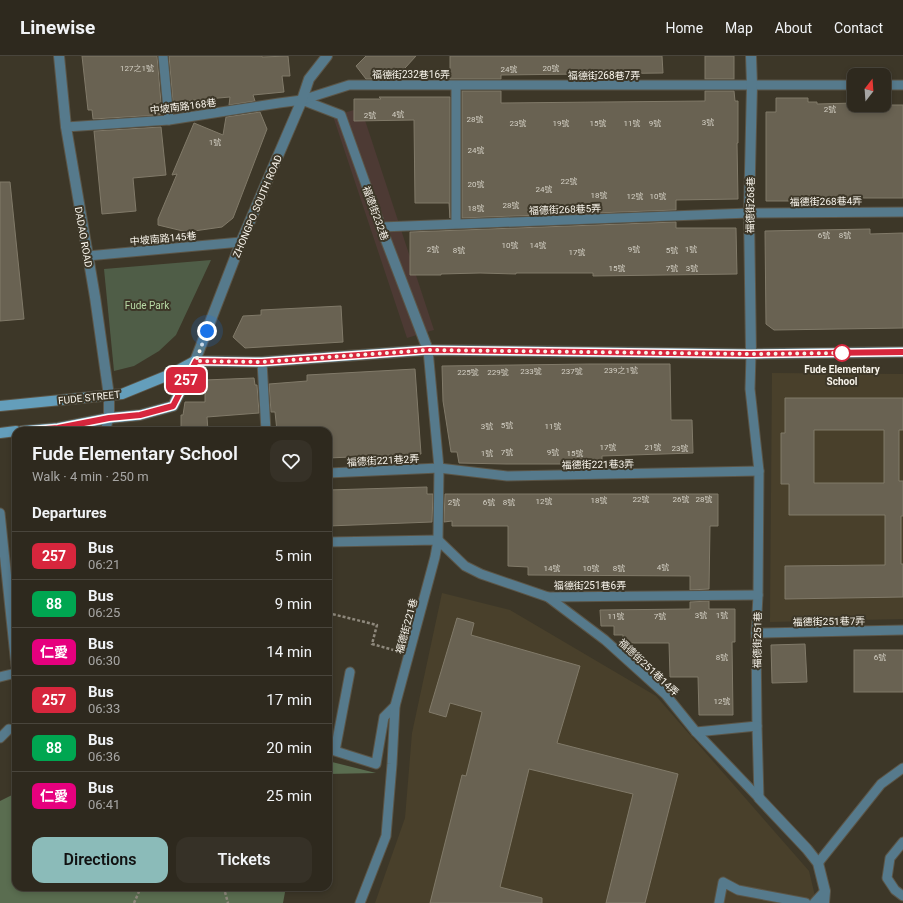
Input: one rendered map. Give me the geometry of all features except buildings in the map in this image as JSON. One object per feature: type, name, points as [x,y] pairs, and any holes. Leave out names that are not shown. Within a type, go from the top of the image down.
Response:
[{"type":"street","name":"DADAO ROAD","points":[[59,56],[66,127],[95,297],[109,396],[109,418]]},
{"type":"street","name":"ZHONGPO SOUTH ROAD","points":[[196,361],[241,242],[302,100],[309,79],[327,56]]},
{"type":"street","name":"福德街268巷","points":[[751,56],[752,85],[749,213],[751,354]]},
{"type":"street","name":"福德街232巷","points":[[381,227],[428,350]]},
{"type":"street","name":"FUDE STREET","points":[[0,406],[122,394],[171,374],[196,361],[262,362],[428,350],[751,354],[903,352]]},
{"type":"street","points":[[63,427],[109,418],[140,415],[173,406],[196,361]]},
{"type":"street","points":[[0,433],[12,432]]},
{"type":"street","points":[[759,798],[807,849],[818,863],[825,891],[824,903]]},
{"type":"lane","points":[[163,56],[168,120]]},
{"type":"lane","name":"福德街232巷16弄","points":[[302,100],[349,85],[456,86],[456,223]]},
{"type":"lane","name":"福德街268巷7弄","points":[[456,86],[847,85]]},
{"type":"lane","points":[[891,85],[903,85]]},
{"type":"lane","name":"中坡南路168巷","points":[[66,127],[168,120],[302,100]]},
{"type":"lane","name":"福德街232巷","points":[[302,100],[342,115],[381,227]]},
{"type":"lane","name":"福德街268巷4弄","points":[[749,213],[903,212]]},
{"type":"lane","name":"福德街268巷5弄","points":[[381,227],[749,213]]},
{"type":"lane","name":"中坡南路145巷","points":[[87,256],[241,242]]},
{"type":"lane","name":"福德街221巷","points":[[360,903],[386,836],[395,706],[435,557],[438,540],[439,468],[428,350]]},
{"type":"lane","name":"福德街251巷","points":[[751,354],[750,389],[759,472],[758,595],[756,633],[759,798]]},
{"type":"lane","points":[[262,362],[266,427]]},
{"type":"lane","points":[[106,427],[109,418]]},
{"type":"lane","name":"福德街221巷3弄","points":[[439,468],[507,476],[759,472]]},
{"type":"lane","name":"福德街221巷2弄","points":[[332,473],[439,468]]},
{"type":"lane","points":[[0,513],[12,628]]},
{"type":"lane","points":[[332,542],[438,540]]},
{"type":"lane","name":"福德街251巷6弄","points":[[438,540],[465,566],[481,574],[548,597],[758,595]]},
{"type":"lane","name":"福德街251巷14弄","points":[[548,597],[605,640],[666,695],[696,732],[759,798]]},
{"type":"lane","name":"福德街251巷7弄","points":[[756,633],[903,630]]},
{"type":"lane","points":[[350,672],[335,751],[376,764],[384,717],[395,706]]},
{"type":"lane","points":[[0,677],[12,675]]},
{"type":"lane","points":[[696,732],[757,726]]},
{"type":"lane","points":[[0,738],[9,729]]},
{"type":"lane","points":[[818,863],[881,784],[903,768]]},
{"type":"lane","points":[[903,842],[890,858],[887,878],[895,890],[903,896]]},
{"type":"lane","points":[[719,903],[723,882],[738,890],[806,903]]},
{"type":"lane","points":[[814,903],[825,891]]},
{"type":"path","points":[[332,614],[377,625],[372,644],[409,655]]},
{"type":"path","points":[[134,903],[139,891]]},
{"type":"path","points":[[225,892],[228,903]]},
{"type":"shaded area","points":[[361,108],[434,330],[407,338],[333,116]]},
{"type":"shaded area","points":[[772,373],[903,374],[903,619],[770,622]]},
{"type":"shaded area","points":[[442,593],[510,610],[656,696],[809,871],[815,896],[814,903],[375,903],[405,818],[412,733]]},
{"type":"green space","name":"Fude Park","points":[[211,260],[176,335],[159,351],[134,366],[114,371],[104,269]]},
{"type":"green space","points":[[332,762],[376,773],[332,774]]},
{"type":"green space","points":[[12,795],[12,891],[285,891],[283,903],[0,903],[0,801]]},
{"type":"bus line","name":"257","points":[[63,427],[109,418],[140,415],[173,406],[196,361],[262,362],[428,350],[735,354],[903,352]]},
{"type":"place","name":"Fude Elementary School","points":[[842,353]]},
{"type":"route","points":[[207,331],[196,361],[262,362],[428,350],[735,354],[842,353]]}]
